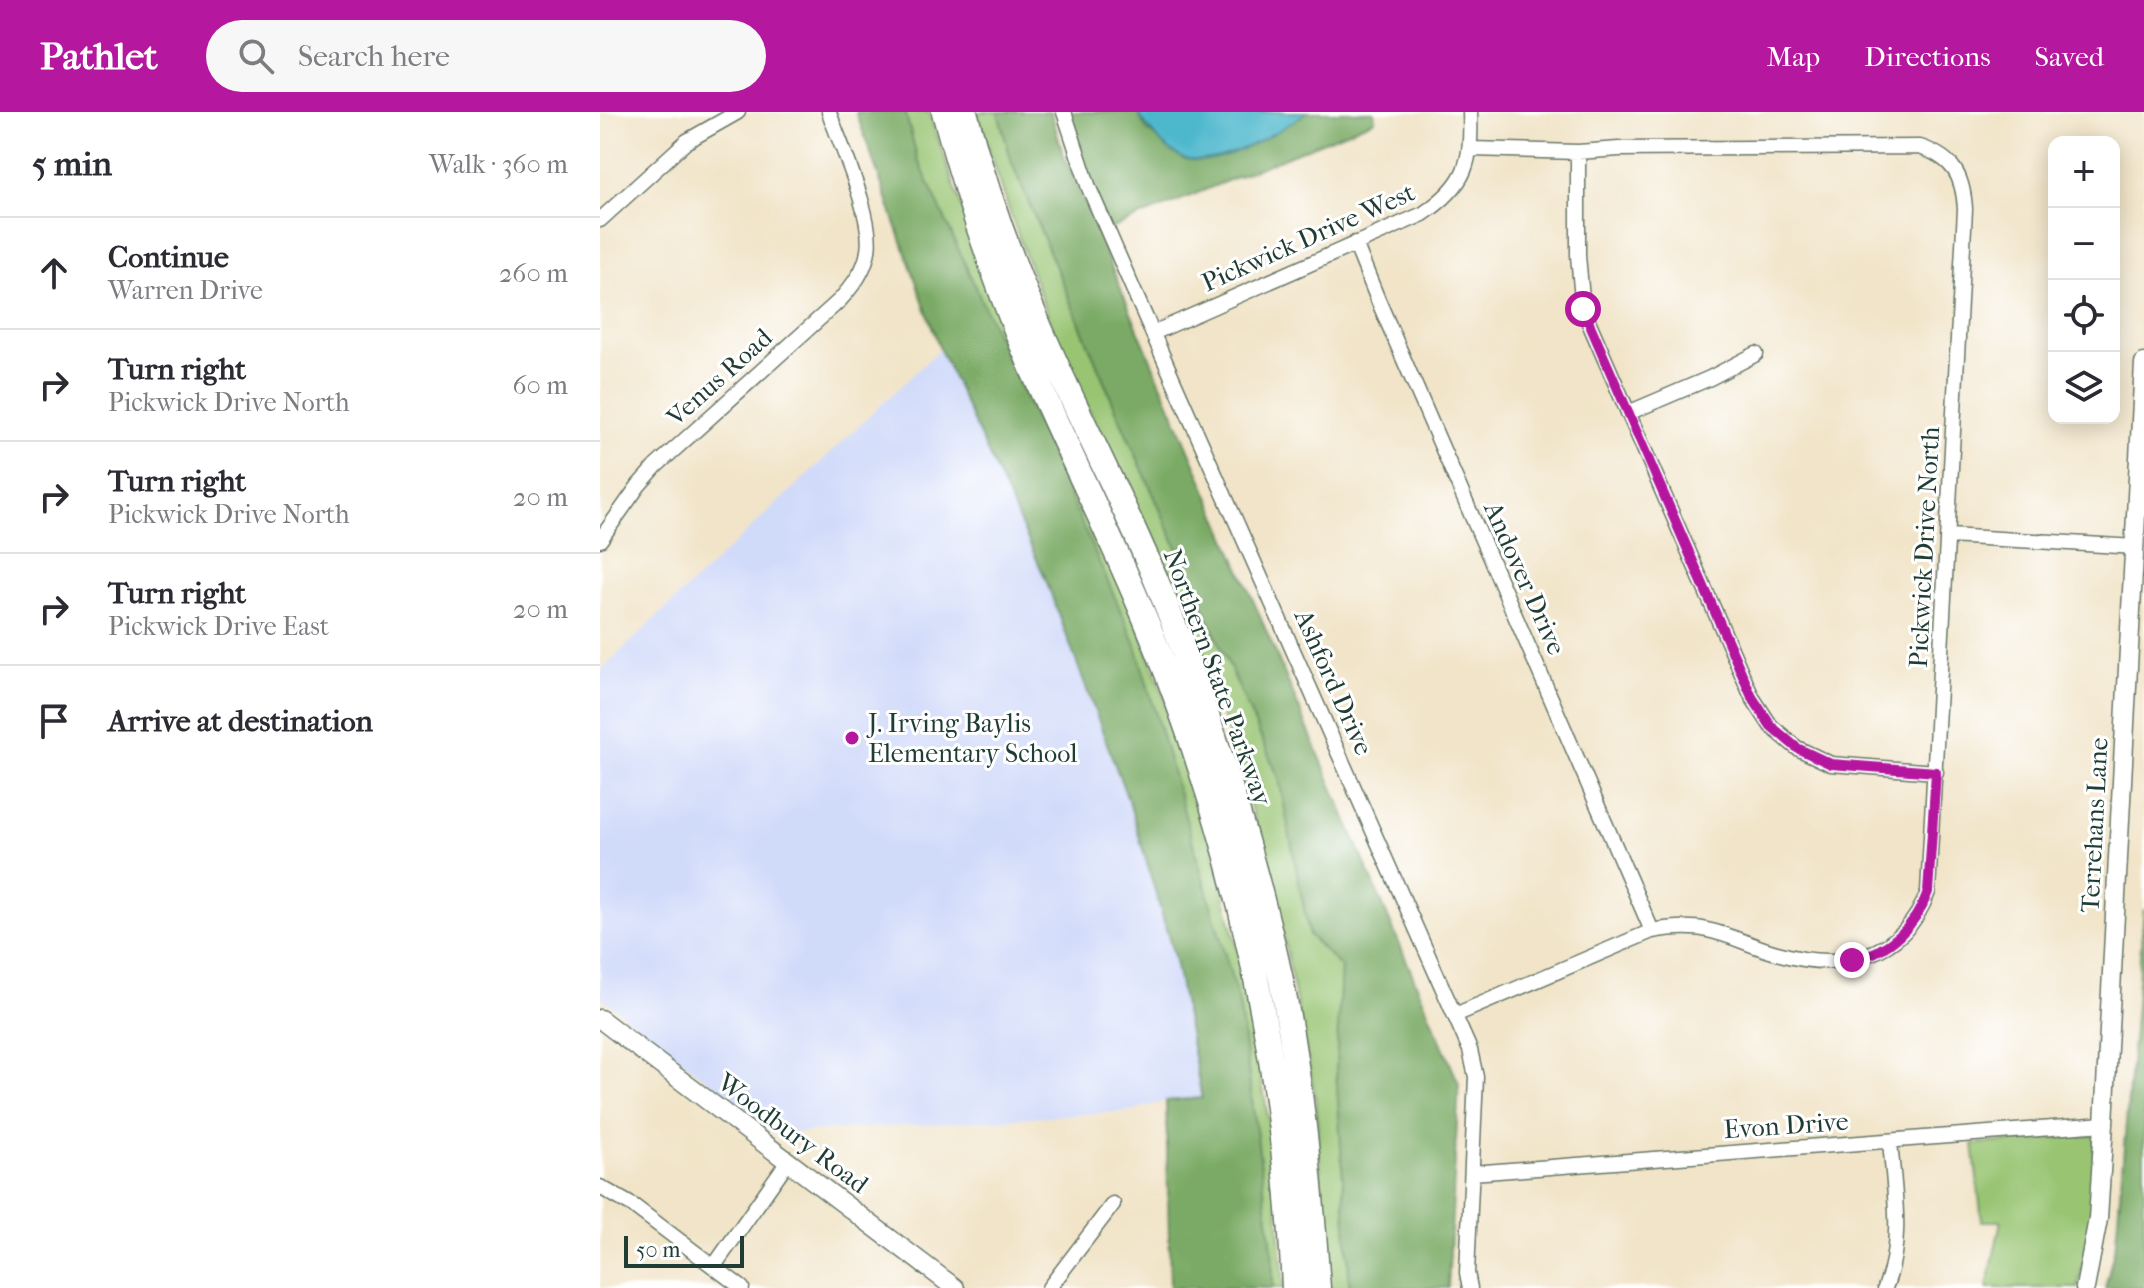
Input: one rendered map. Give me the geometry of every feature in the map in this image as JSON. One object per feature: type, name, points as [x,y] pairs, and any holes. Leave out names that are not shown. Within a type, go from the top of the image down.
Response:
[{"type":"highway","name":"Northern State Parkway","points":[[944,112],[991,266],[1023,349],[1142,610],[1190,735],[1217,820],[1241,909],[1269,1052],[1283,1142],[1294,1288]]},
{"type":"highway","name":"Northern State Parkway","points":[[965,112],[993,208],[1019,278],[1171,617],[1215,738],[1246,837],[1281,981],[1297,1076],[1312,1200],[1318,1288]]},
{"type":"main road","name":"Terrehans Lane","points":[[2085,1288],[2098,1219],[2144,363]]},
{"type":"main road","name":"Woodbury Road","points":[[600,1019],[955,1288]]},
{"type":"street","points":[[600,220],[687,141],[738,112]]},
{"type":"street","name":"Venus Road","points":[[600,540],[656,466],[840,300],[859,277],[868,251],[868,225],[829,112]]},
{"type":"street","name":"Ashford Drive","points":[[1064,112],[1089,188],[1455,1015],[1476,1070],[1467,1273],[1470,1288]]},
{"type":"street","points":[[1470,112],[1471,149],[1578,152],[1578,256],[1583,309],[1752,697],[1771,726],[1797,748],[1831,764],[1936,772]]},
{"type":"street","name":"Pickwick Drive North","points":[[1578,152],[1920,147],[1951,164],[1964,185],[1936,772],[1928,892],[1922,909],[1910,926],[1891,943],[1865,957],[1852,960],[1808,960],[1776,953],[1704,929],[1652,931]]},
{"type":"street","name":"Pickwick Drive West","points":[[1153,333],[1423,214],[1458,182],[1471,149]]},
{"type":"street","name":"Andover Drive","points":[[1355,243],[1652,931]]},
{"type":"street","points":[[1628,413],[1710,378],[1756,354]]},
{"type":"street","points":[[1949,536],[2136,547]]},
{"type":"street","points":[[1455,1015],[1652,931]]},
{"type":"street","name":"Evon Drive","points":[[1472,1173],[2104,1124]]},
{"type":"street","points":[[1885,1288],[1895,1264],[1898,1237],[1890,1141]]},
{"type":"street","points":[[714,1266],[788,1161]]},
{"type":"street","points":[[600,1187],[635,1207],[742,1288]]},
{"type":"street","points":[[1049,1288],[1113,1204]]},
{"type":"shaded area","name":"J. Irving Baylis Elementary School","points":[[940,349],[1044,575],[1130,805],[1174,956],[1203,1099],[1166,1101],[1131,1111],[775,1134],[600,996],[600,671]]},
{"type":"green space","points":[[856,112],[905,112],[917,157],[1135,642],[1239,1003],[1272,1249],[1273,1288],[1170,1288],[1166,1101],[1202,1098],[1174,956],[1130,805],[1044,575],[940,349]]},
{"type":"green space","points":[[905,112],[929,112],[992,295],[1122,582],[1200,796],[1245,980],[1273,1148],[1284,1288],[1273,1288],[1272,1249],[1239,1003],[917,157]]},
{"type":"green space","points":[[977,112],[998,112],[1012,163],[1118,414],[1279,778],[1309,935],[1341,967],[1336,1069],[1350,1288],[1328,1288],[1316,1101],[1270,869],[1212,683],[1052,327]]},
{"type":"green space","points":[[998,112],[1051,112],[1062,151],[1459,1084],[1448,1288],[1350,1288],[1336,1069],[1341,967],[1309,935],[1279,778],[1118,414],[1012,163]]},
{"type":"green space","points":[[1064,112],[1137,112],[1147,130],[1184,159],[1202,160],[1226,156],[1307,112],[1374,112],[1375,120],[1108,230]]},
{"type":"green space","points":[[2144,909],[2144,1288],[2105,1288],[2116,1242]]},
{"type":"green space","points":[[2095,1135],[2092,1216],[2078,1288],[1987,1288],[2001,1221],[1982,1221],[1973,1144]]},
{"type":"water","points":[[1137,112],[1307,112],[1249,146],[1200,160],[1186,159],[1172,152]]},
{"type":"place","name":"J. Irving Baylis Elementary School","points":[[852,738]]},
{"type":"route","points":[[1583,309],[1752,697],[1771,726],[1797,748],[1831,764],[1936,772],[1928,892],[1922,909],[1910,926],[1885,948],[1852,960]]}]
